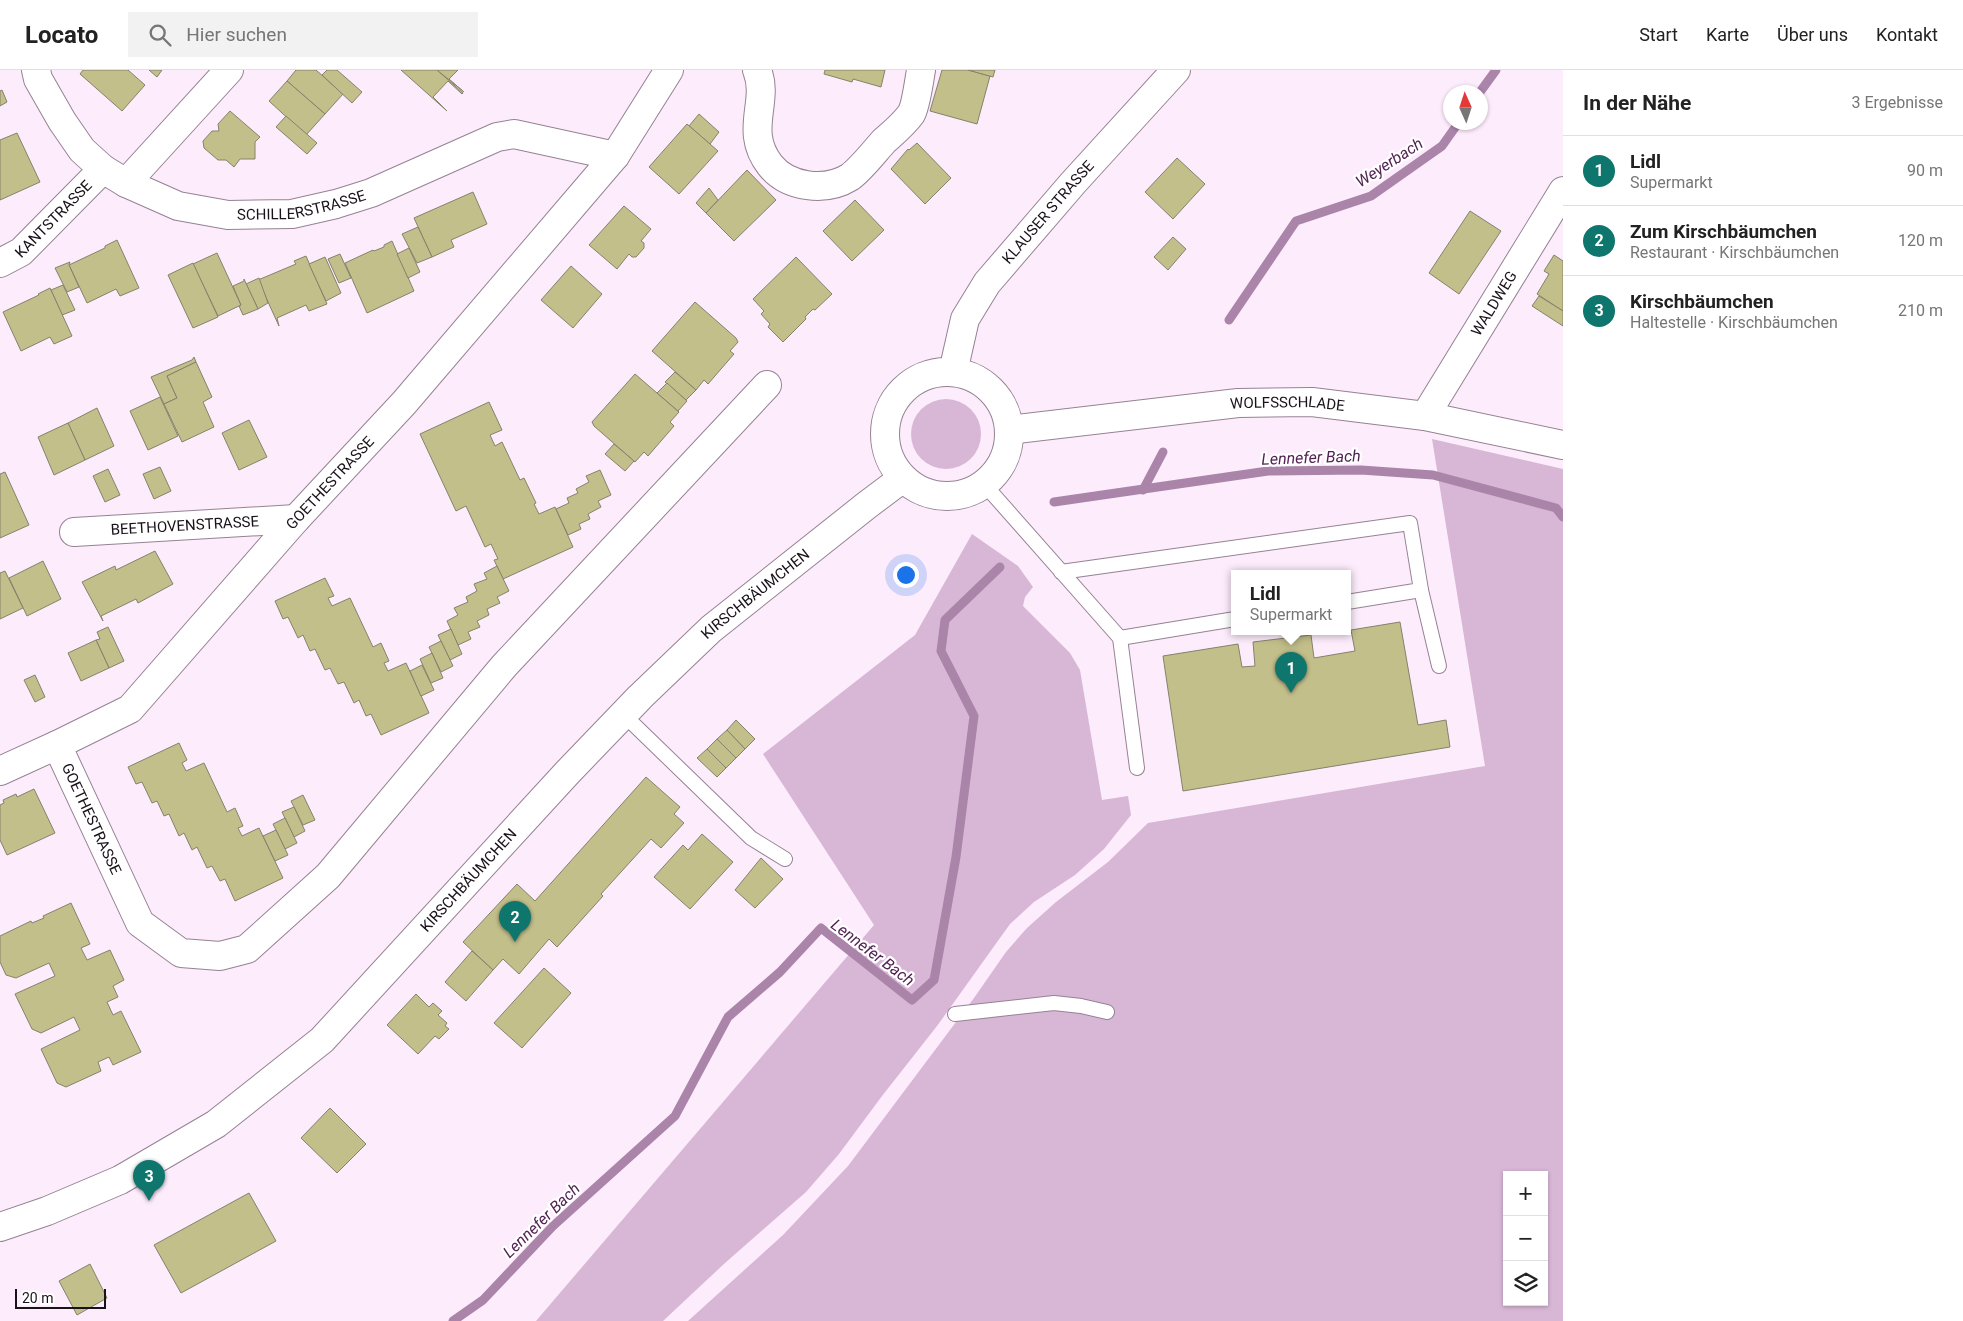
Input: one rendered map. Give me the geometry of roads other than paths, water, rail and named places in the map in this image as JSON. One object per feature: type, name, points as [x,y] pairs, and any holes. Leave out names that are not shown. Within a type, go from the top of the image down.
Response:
[{"type":"street","name":"SCHILLERSTRASSE","points":[[36,70],[38,79],[82,150],[115,176],[178,206],[228,215],[292,214],[371,193],[497,136],[514,134],[529,136],[615,156]]},
{"type":"street","name":"KANTSTRASSE","points":[[0,263],[21,252],[115,176],[228,70]]},
{"type":"street","name":"GOETHESTRASSE","points":[[669,70],[615,156],[404,403],[296,519],[130,709],[57,745],[140,924],[181,954],[220,956],[248,949],[328,876],[504,666],[767,385]]},
{"type":"street","points":[[757,70],[761,90],[756,130],[761,151],[771,167],[789,180],[810,186],[832,185],[850,176],[912,113],[921,70]]},
{"type":"street","name":"KLAUSER STRASSE","points":[[953,372],[964,319],[988,283],[1163,75]]},
{"type":"street","name":"WALDWEG","points":[[1425,416],[1563,191]]},
{"type":"street","points":[[953,372],[974,378],[991,391],[1003,408],[1009,430],[1008,445],[1003,460],[995,473],[984,484],[964,494],[942,496],[921,490],[903,478],[892,463],[886,445],[885,426],[890,408],[901,392],[916,380],[934,374],[953,372]]},
{"type":"street","name":"WOLFSSCHLADE","points":[[1009,430],[1238,403],[1312,402],[1425,416],[1563,445]]},
{"type":"street","name":"KIRSCHBÄUMCHEN","points":[[0,1227],[46,1212],[120,1180],[216,1124],[322,1040],[567,773],[711,629],[903,478]]},
{"type":"street","name":"BEETHOVENSTRASSE","points":[[74,532],[296,519]]},
{"type":"street","points":[[0,771],[57,745]]},
{"type":"lane","points":[[984,484],[1120,638],[1137,768]]},
{"type":"lane","points":[[1061,572],[1410,523],[1421,590],[1438,666]]},
{"type":"lane","points":[[1351,601],[1421,590]]},
{"type":"lane","points":[[1120,638],[1231,620]]},
{"type":"lane","points":[[624,715],[751,838],[785,860]]},
{"type":"lane","points":[[955,1014],[1054,1003],[1081,1006],[1107,1012]]},
{"type":"waterway","name":"Weyerbach","points":[[1485,85],[1496,70]]},
{"type":"waterway","name":"Weyerbach","points":[[1229,320],[1296,221],[1371,196],[1442,146],[1453,130]]},
{"type":"waterway","name":"Weyerbach","points":[[1143,490],[1163,452]]},
{"type":"waterway","name":"Lennefer Bach","points":[[1054,502],[1268,471],[1361,470],[1433,475],[1556,508],[1563,517]]},
{"type":"waterway","name":"Lennefer Bach","points":[[453,1321],[483,1300],[553,1226],[675,1116],[728,1017],[780,972],[821,928],[912,1000],[934,980],[956,857],[974,716],[941,651],[945,620],[1000,567]]},
{"type":"place","name":"Lidl","points":[[1291,693]]},
{"type":"place","name":"Zum Kirschbäumchen","points":[[515,942]]},
{"type":"place","name":"Kirschbäumchen","points":[[149,1201]]}]
